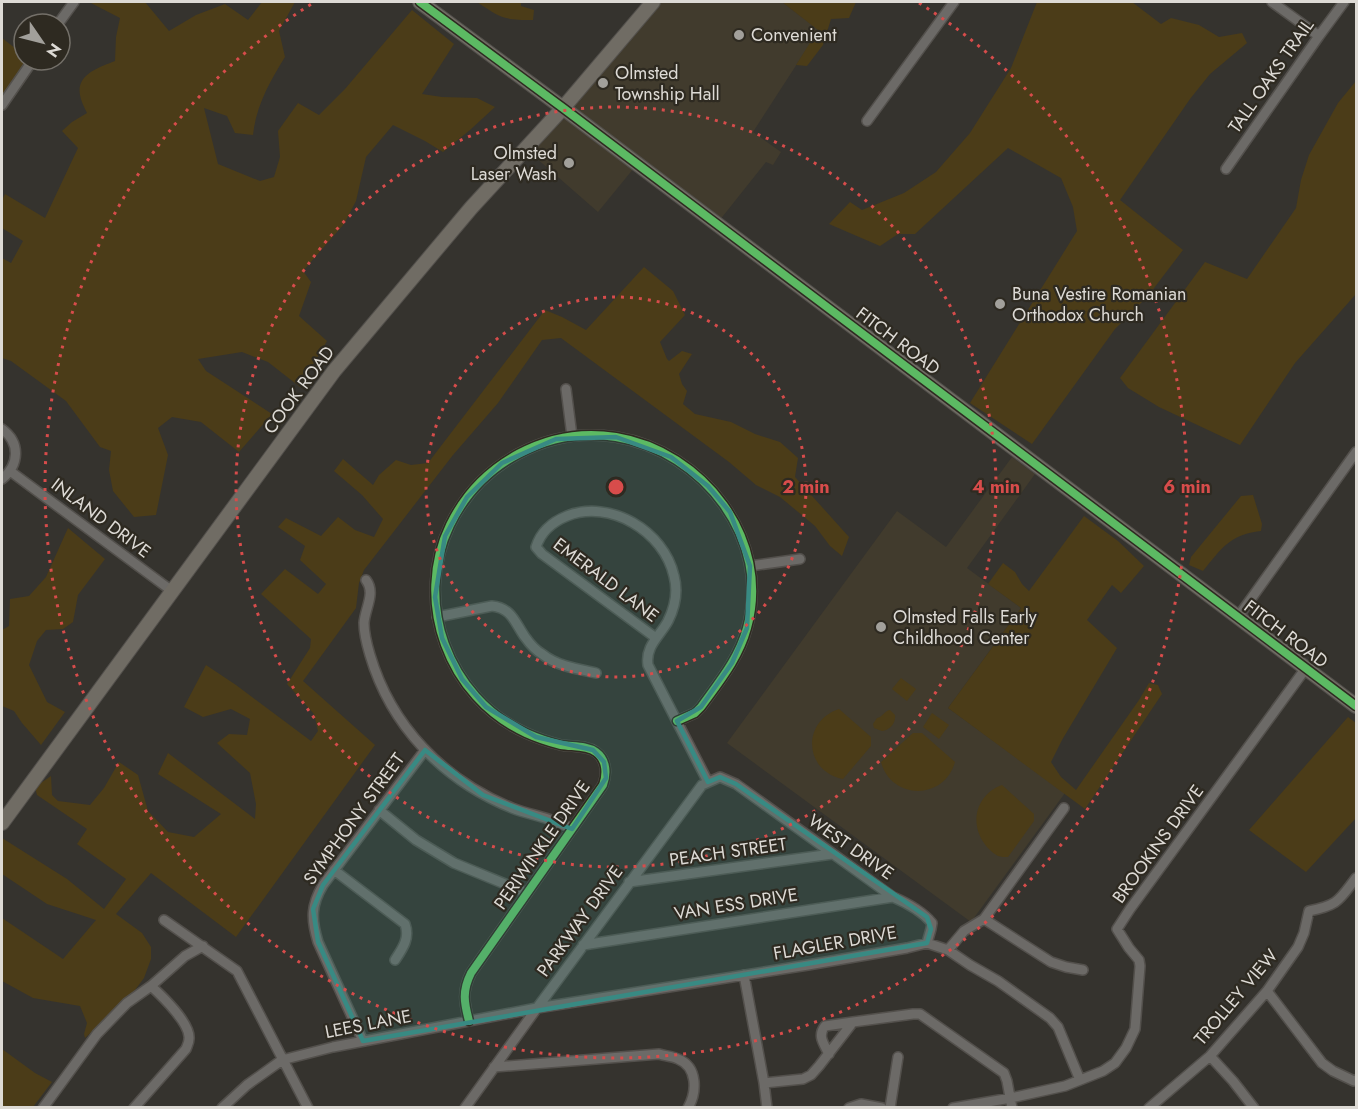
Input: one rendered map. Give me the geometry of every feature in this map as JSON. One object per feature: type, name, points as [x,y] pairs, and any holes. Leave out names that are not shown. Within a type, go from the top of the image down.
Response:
[{"type":"street","name":"FITCH ROAD","points":[[420,2],[1306,668],[1355,702]]},
{"type":"street","name":"COOK ROAD","points":[[2,823],[334,371],[471,208],[563,108],[653,2]]},
{"type":"street","points":[[867,122],[954,2]]},
{"type":"street","points":[[1272,2],[1319,36]]},
{"type":"street","name":"TALL OAKS TRAIL","points":[[1226,169],[1344,2]]},
{"type":"street","points":[[2,105],[25,72]]},
{"type":"street","points":[[566,389],[572,436]]},
{"type":"street","points":[[2,429],[14,443],[15,451],[15,461],[10,471],[2,479]]},
{"type":"street","name":"PERIWINKLE DRIVE","points":[[469,1021],[464,1003],[467,980],[604,782],[606,774],[602,758],[596,752],[554,743],[523,732],[486,707],[470,690],[455,667],[442,638],[435,597],[436,576],[441,549],[450,524],[467,497],[486,475],[512,456],[538,444],[572,436],[610,436],[644,444],[671,457],[693,472],[730,512],[743,539],[750,566],[751,607],[747,627],[732,663],[701,707],[695,713],[677,721]]},
{"type":"street","points":[[1238,616],[1356,452]]},
{"type":"street","name":"INLAND DRIVE","points":[[10,471],[172,591]]},
{"type":"street","name":"EMERALD LANE","points":[[591,511],[616,515],[632,522],[663,550],[675,578],[676,594],[668,621],[656,638],[547,559],[536,547],[539,538],[548,528],[561,518],[576,512],[591,511]]},
{"type":"street","points":[[750,566],[800,559]]},
{"type":"street","points":[[366,579],[370,584],[371,596],[366,612],[364,632],[371,658],[379,680],[410,734],[449,772],[483,795],[515,809],[556,820],[572,829]]},
{"type":"street","points":[[437,617],[492,606],[501,608],[512,615],[527,640],[540,653],[560,664],[596,673]]},
{"type":"street","points":[[656,638],[648,652],[648,665],[708,782]]},
{"type":"street","name":"BROOKINS DRIVE","points":[[952,1107],[1011,1103],[1104,1071],[1115,1063],[1136,1029],[1140,966],[1139,960],[1117,929],[1306,668]]},
{"type":"street","name":"SYMPHONY STREET","points":[[363,1041],[323,954],[314,929],[313,909],[323,885],[425,750]]},
{"type":"street","name":"WEST DRIVE","points":[[708,782],[720,777],[736,784],[893,897],[907,903],[927,917],[932,923],[927,943]]},
{"type":"street","name":"PARKWAY DRIVE","points":[[465,1107],[629,882],[702,785],[708,782]]},
{"type":"street","points":[[948,950],[964,930],[984,919],[1064,808]]},
{"type":"street","points":[[379,810],[406,834],[440,856],[527,893]]},
{"type":"street","name":"PEACH STREET","points":[[629,882],[832,854]]},
{"type":"street","points":[[334,870],[405,924],[406,944],[396,960]]},
{"type":"street","name":"TROLLEY VIEW","points":[[1149,1107],[1210,1056],[1267,991],[1298,947],[1310,911],[1337,902],[1356,878]]},
{"type":"street","name":"VAN ESS DRIVE","points":[[583,945],[893,897]]},
{"type":"street","points":[[984,919],[1050,962],[1083,970]]},
{"type":"street","points":[[164,920],[237,971],[308,1107]]},
{"type":"street","points":[[927,943],[948,950],[970,966],[998,981],[1050,1018],[1058,1027],[1080,1080]]},
{"type":"street","name":"FLAGLER DRIVE","points":[[537,1008],[896,950],[927,943]]},
{"type":"street","points":[[43,1107],[97,1034],[127,1003],[151,986],[185,956],[203,946]]},
{"type":"street","points":[[744,975],[767,1107]]},
{"type":"street","points":[[134,1107],[186,1049],[189,1038],[187,1029],[168,1002],[151,986]]},
{"type":"street","points":[[1267,991],[1322,1063],[1333,1071],[1355,1080]]},
{"type":"street","name":"LEES LANE","points":[[222,1107],[247,1085],[282,1060],[333,1047],[537,1008]]},
{"type":"street","points":[[829,1054],[820,1038],[825,1026],[920,1014],[1004,1073],[1011,1103]]},
{"type":"street","points":[[764,1083],[803,1079],[811,1075],[853,1022]]},
{"type":"street","points":[[494,1067],[659,1054],[679,1059],[689,1066],[695,1087],[688,1107]]},
{"type":"street","points":[[1210,1056],[1254,1107]]},
{"type":"street","points":[[891,1107],[898,1057]]},
{"type":"street","points":[[849,1107],[861,1104],[882,1107]]},
{"type":"highlighted area","points":[[616,437],[671,457],[708,486],[730,512],[750,566],[747,628],[732,663],[701,707],[677,721],[708,782],[720,777],[736,784],[927,917],[931,929],[927,943],[363,1041],[318,942],[313,909],[323,885],[425,750],[483,795],[572,829],[606,778],[604,762],[593,750],[536,737],[486,707],[462,679],[442,638],[435,597],[445,536],[467,497],[502,463],[556,439]]},
{"type":"shaded area","points":[[89,2],[145,2],[169,31],[196,15],[225,4],[248,20],[262,2],[295,2],[279,31],[285,57],[264,94],[253,135],[235,133],[227,116],[204,108],[218,164],[260,181],[274,177],[280,157],[278,131],[298,103],[319,115],[345,89],[412,10],[454,44],[422,94],[477,98],[495,107],[443,152],[393,125],[366,157],[356,201],[344,224],[303,271],[311,282],[299,316],[327,341],[300,387],[268,362],[242,352],[198,359],[206,371],[272,414],[239,452],[201,422],[172,417],[158,428],[168,455],[156,515],[134,517],[113,491],[109,470],[111,451],[100,447],[66,401],[11,361],[2,358],[2,258],[11,263],[23,241],[2,228],[2,200],[5,194],[45,218],[78,148],[62,131],[87,113],[80,95],[82,82],[90,72],[115,61],[120,18]]},
{"type":"shaded area","points":[[477,2],[521,2],[521,6],[534,10],[533,20],[503,17]]},
{"type":"shaded area","points":[[657,2],[782,2],[819,30],[753,132],[781,152],[773,165],[766,162],[719,221],[570,106]]},
{"type":"shaded area","points":[[782,2],[856,2],[849,18],[831,19],[823,45],[807,66],[796,65],[818,30]]},
{"type":"shaded area","points":[[1037,2],[1132,2],[1161,24],[1171,18],[1199,25],[1219,37],[1242,33],[1247,43],[1210,74],[1120,200],[1183,250],[1148,296],[1115,329],[1032,444],[970,403],[1077,231],[1073,207],[1061,178],[1008,148],[915,234],[898,234],[880,246],[829,224],[850,202],[862,210],[904,193],[936,172],[970,133],[1011,68]]},
{"type":"shaded area","points":[[2,38],[12,46],[12,72],[20,72],[2,98]]},
{"type":"shaded area","points":[[1356,81],[1356,294],[1295,363],[1240,445],[1159,407],[1128,388],[1120,378],[1205,262],[1247,279],[1296,208],[1301,180],[1309,155],[1338,103]]},
{"type":"shaded area","points":[[565,119],[576,123],[634,168],[598,212],[527,150],[553,126]]},
{"type":"shaded area","points":[[644,267],[673,291],[685,315],[660,342],[669,361],[682,351],[692,354],[679,374],[687,391],[683,404],[695,414],[731,422],[755,434],[780,442],[798,458],[795,477],[849,537],[842,556],[830,546],[815,526],[780,497],[756,485],[729,462],[561,338],[542,340],[498,403],[453,455],[364,570],[359,583],[356,608],[303,681],[375,745],[236,937],[151,873],[116,914],[142,933],[151,947],[151,959],[144,978],[132,994],[85,1038],[87,1023],[80,1006],[33,998],[2,981],[2,918],[63,959],[96,920],[47,904],[2,874],[2,838],[67,879],[104,909],[126,879],[77,844],[87,829],[37,795],[35,787],[51,776],[52,795],[58,801],[90,805],[104,788],[119,762],[138,775],[148,811],[168,832],[194,837],[221,814],[158,774],[168,753],[255,819],[256,804],[250,773],[217,743],[229,734],[247,735],[250,719],[231,709],[203,717],[184,707],[206,665],[311,741],[318,731],[314,714],[287,684],[310,648],[311,639],[261,594],[285,569],[318,594],[326,584],[300,560],[305,546],[278,527],[286,518],[321,536],[338,517],[355,530],[374,537],[383,519],[362,495],[334,471],[343,459],[373,485],[379,475],[396,460],[411,465],[428,463],[545,310],[586,330]]},
{"type":"shaded area","points":[[1012,457],[1035,474],[967,568],[1021,608],[948,708],[1065,793],[971,922],[727,743],[897,511],[946,547]]},
{"type":"shaded area","points":[[1253,495],[1262,524],[1261,531],[1241,535],[1234,539],[1221,549],[1203,571],[1189,565],[1191,557],[1241,496]]},
{"type":"shaded area","points":[[1084,516],[1118,541],[1144,566],[1121,593],[1112,585],[1087,620],[1117,648],[1051,762],[1061,777],[1076,790],[1149,683],[1158,685],[1162,694],[1085,809],[948,708],[1021,608],[988,584],[1003,563],[1015,572],[1029,591]]},
{"type":"shaded area","points":[[68,528],[105,559],[78,595],[73,622],[63,629],[46,630],[37,641],[29,665],[47,702],[65,712],[41,745],[14,711],[2,706],[2,630],[9,626],[10,599],[29,596],[46,577]]},
{"type":"shaded area","points":[[901,678],[916,689],[907,701],[892,689]]},
{"type":"shaded area","points":[[839,709],[871,737],[871,746],[843,779],[830,774],[820,766],[814,756],[812,746],[813,734],[818,724],[827,715]]},
{"type":"shaded area","points":[[890,710],[895,715],[892,726],[882,731],[874,728],[873,724],[877,718]]},
{"type":"shaded area","points":[[932,713],[949,725],[939,739],[923,727]]},
{"type":"shaded area","points":[[1348,717],[1356,723],[1356,818],[1306,872],[1249,830]]},
{"type":"shaded area","points":[[913,733],[922,733],[955,762],[949,775],[940,784],[929,789],[918,791],[895,784],[887,775],[881,762]]},
{"type":"shaded area","points":[[1002,785],[1034,814],[1034,821],[1008,857],[998,856],[988,849],[979,835],[977,826],[981,802],[993,789]]},
{"type":"shaded area","points":[[2,1049],[35,1073],[52,1082],[33,1107],[2,1107]]},
{"type":"cycle path","points":[[420,2],[1356,706]]},
{"type":"cycle path","points":[[469,1021],[465,997],[466,985],[471,973],[603,785],[605,776],[604,763],[596,752],[583,747],[561,745],[543,740],[499,717],[476,696],[458,672],[445,644],[437,615],[435,585],[439,554],[450,525],[463,503],[498,467],[519,454],[566,437],[591,435],[616,437],[648,446],[677,460],[702,480],[724,505],[739,533],[749,563],[752,595],[747,628],[734,660],[701,707],[695,713],[677,721]]},
{"type":"place","name":"Convenient","points":[[739,35]]},
{"type":"place","name":"Olmsted Township Hall","points":[[603,83]]},
{"type":"place","name":"Olmsted Laser Wash","points":[[569,163]]},
{"type":"place","name":"Buna Vestire Romanian Orthodox Church","points":[[1000,304]]},
{"type":"place","name":"Olmsted Falls Early Childhood Center","points":[[881,627]]}]
